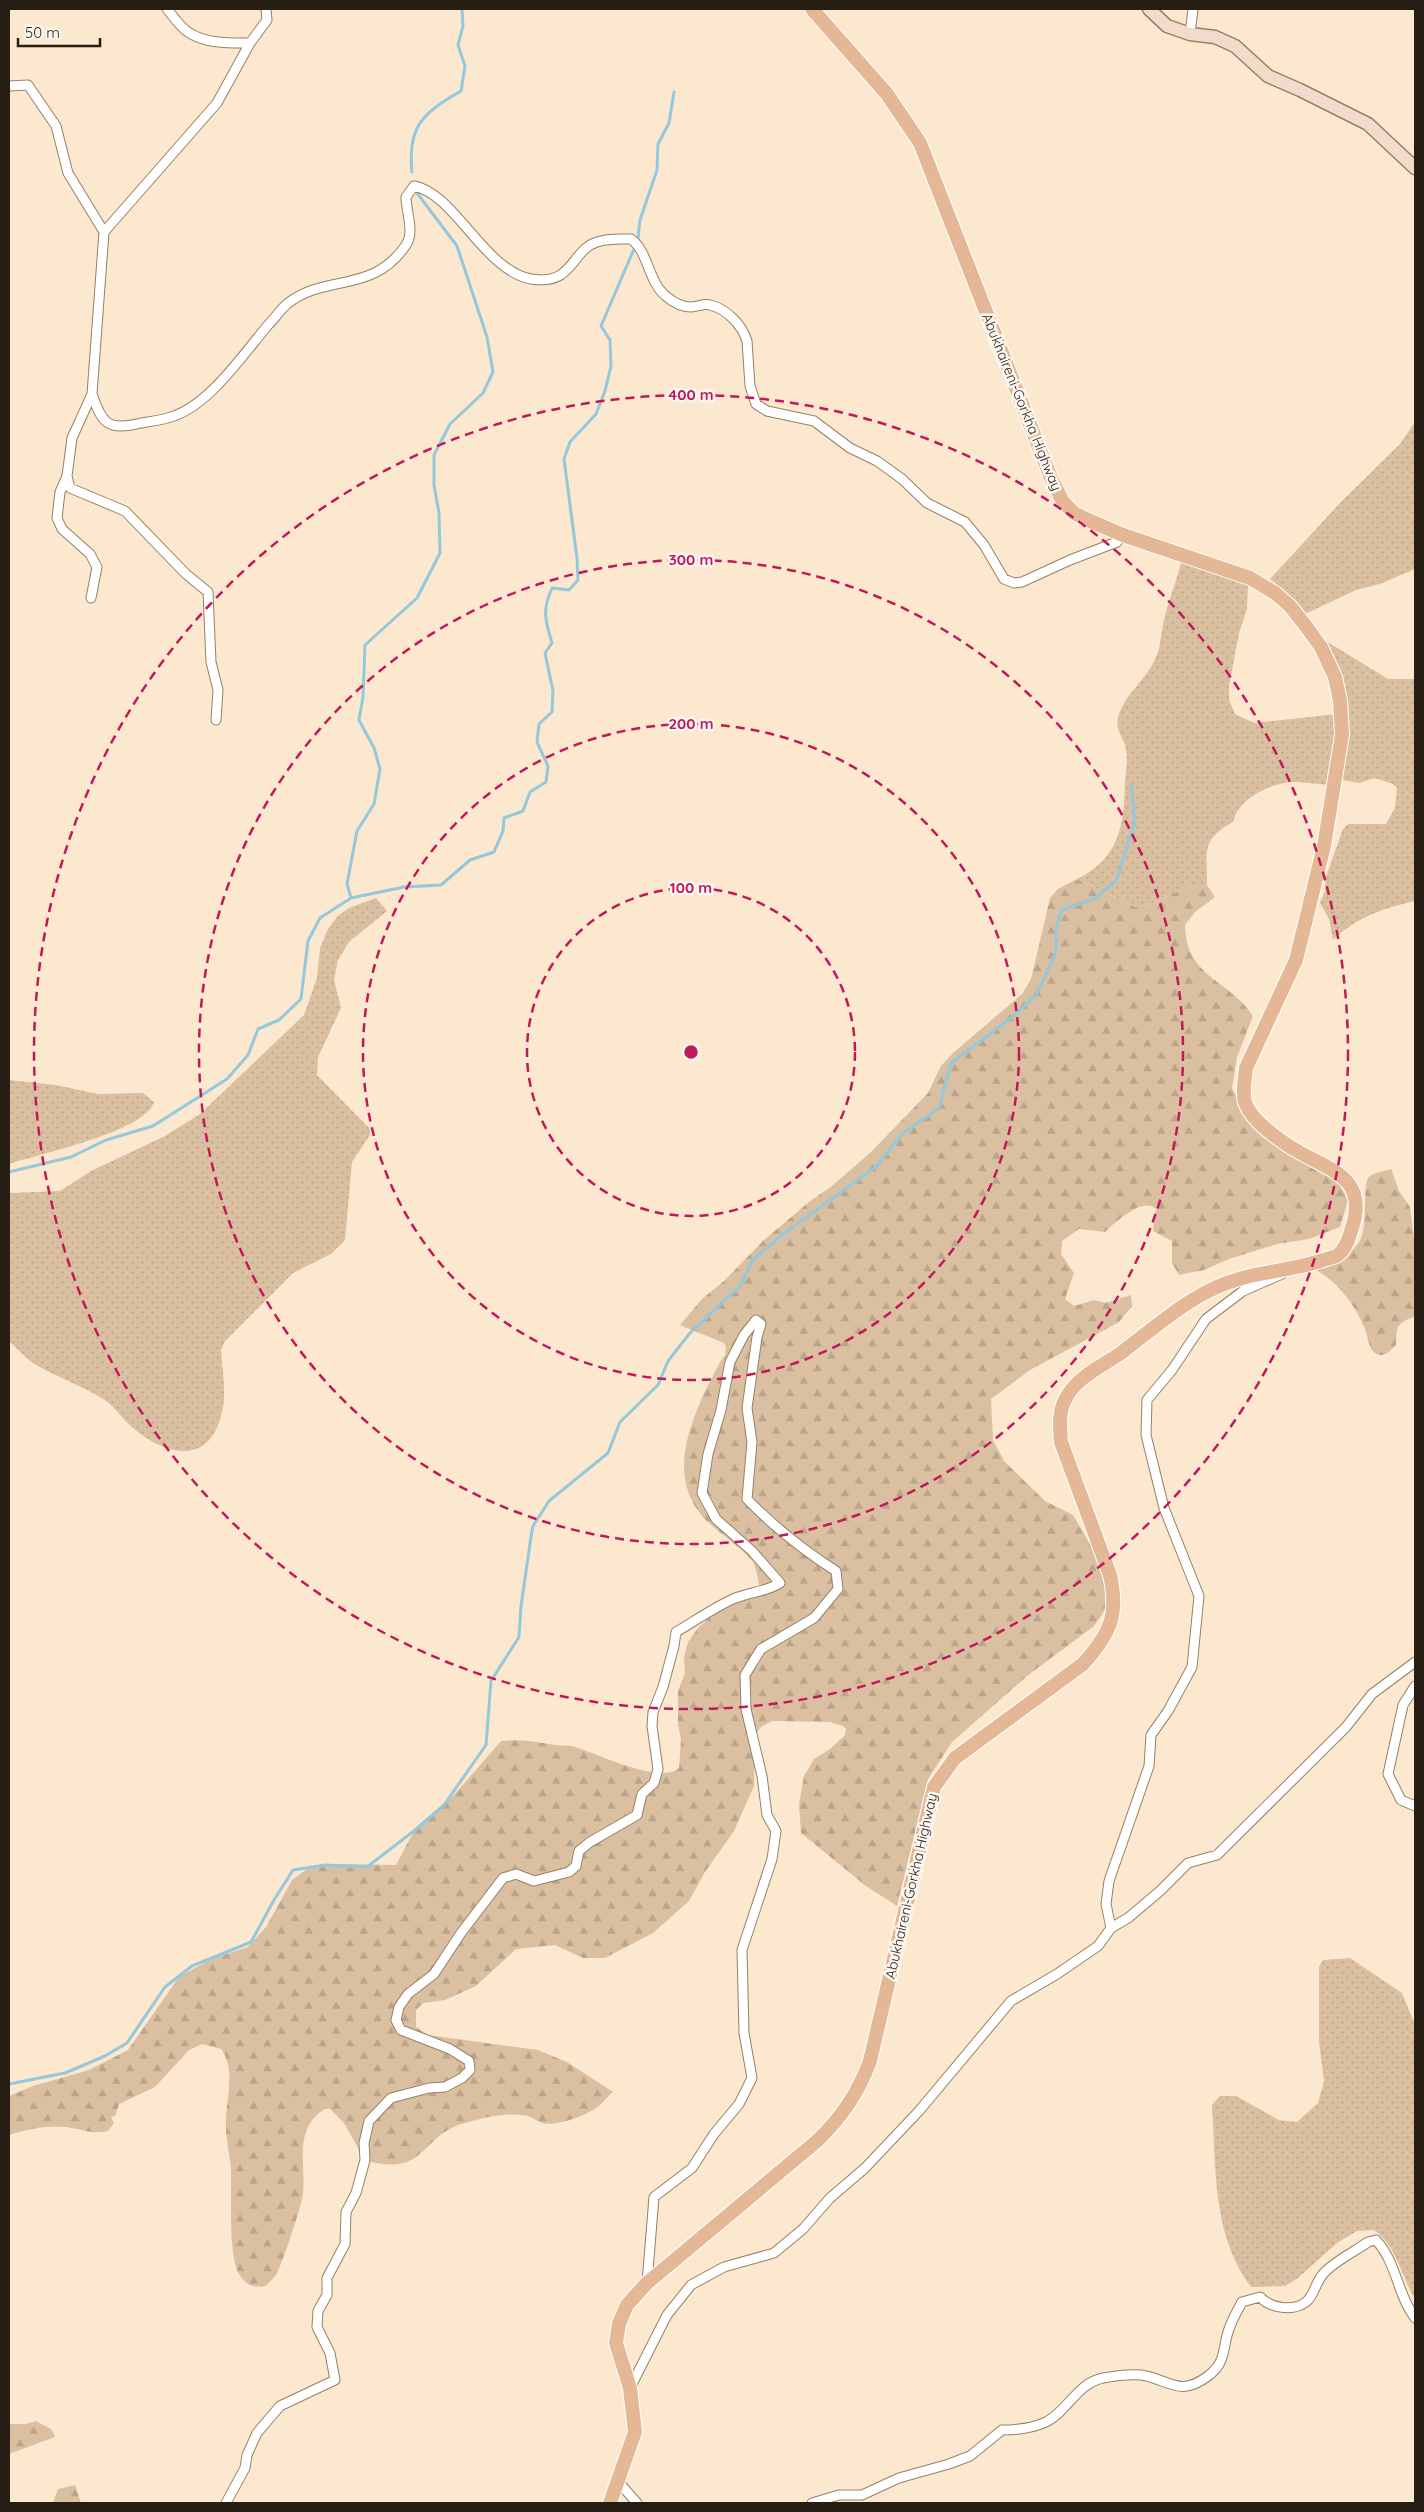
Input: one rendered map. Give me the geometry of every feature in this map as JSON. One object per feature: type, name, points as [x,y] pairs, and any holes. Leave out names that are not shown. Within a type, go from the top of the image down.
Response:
[{"type":"main road","name":"Abukhaireni-Gorkha Highway","points":[[610,2503],[635,2432],[634,2407],[630,2388],[616,2343],[619,2324],[627,2305],[647,2283],[816,2141],[834,2124],[852,2101],[862,2084],[870,2061],[934,1787],[955,1758],[1083,1664],[1100,1644],[1110,1627],[1114,1612],[1114,1593],[1110,1575],[1062,1442],[1060,1418],[1066,1398],[1085,1377],[1159,1323],[1217,1286],[1247,1277],[1296,1269],[1337,1255],[1345,1248],[1354,1222],[1354,1194],[1343,1176],[1307,1156],[1253,1118],[1245,1102],[1244,1083],[1246,1068],[1296,960],[1324,846],[1342,735],[1340,701],[1335,677],[1321,647],[1290,606],[1275,593],[1250,578],[1122,535],[1074,513],[1063,502],[1051,478],[920,143],[887,94],[812,9]]},
{"type":"main road","points":[[1149,9],[1167,26],[1190,34],[1215,37],[1235,46],[1268,76],[1368,124],[1415,168]]},
{"type":"street","points":[[166,9],[188,32],[209,40],[250,43]]},
{"type":"street","points":[[104,232],[217,103],[250,43],[267,20],[266,9]]},
{"type":"street","points":[[1190,34],[1194,9]]},
{"type":"street","points":[[9,86],[28,85],[45,109],[56,126],[68,173],[104,232],[92,394],[72,438],[67,476],[60,492],[57,518],[62,529],[90,554],[97,567],[91,598]]},
{"type":"street","points":[[92,394],[100,418],[110,424],[127,427],[175,416],[205,398],[287,304],[315,290],[372,276],[382,270],[402,251],[408,243],[411,230],[406,197],[414,186],[433,194],[504,268],[521,277],[548,280],[565,273],[595,242],[631,239],[640,250],[654,283],[665,296],[678,304],[691,307],[711,305],[731,316],[744,332],[747,341],[751,396],[756,404],[767,411],[814,421],[850,448],[877,461],[902,479],[927,503],[965,522],[984,545],[1004,579],[1014,583],[1022,582],[1070,560],[1117,542],[1122,535]]},
{"type":"street","points":[[67,476],[70,488],[125,511],[186,574],[208,592],[210,662],[218,690],[216,720]]},
{"type":"street","points":[[1111,1928],[1106,1904],[1109,1881],[1149,1766],[1151,1735],[1168,1711],[1192,1666],[1199,1596],[1164,1508],[1146,1435],[1147,1400],[1172,1370],[1206,1319],[1243,1291],[1296,1269]]},
{"type":"street","points":[[226,2503],[245,2468],[247,2455],[257,2433],[280,2406],[335,2380],[330,2353],[317,2327],[318,2311],[327,2295],[327,2278],[345,2244],[346,2212],[356,2193],[365,2160],[364,2144],[369,2121],[391,2098],[429,2088],[445,2087],[462,2078],[470,2070],[469,2061],[450,2049],[401,2030],[396,2020],[399,2007],[408,1994],[434,1974],[461,1933],[503,1878],[516,1874],[534,1881],[569,1872],[576,1866],[579,1851],[590,1842],[637,1815],[642,1794],[654,1783],[658,1769],[653,1712],[663,1687],[676,1632],[732,1600],[748,1593],[770,1590],[780,1582],[752,1551],[716,1519],[702,1493],[708,1454],[721,1410],[730,1362],[744,1335],[756,1320],[761,1324],[753,1361],[747,1408],[752,1442],[747,1499],[767,1520],[805,1552],[836,1571],[838,1589],[814,1618],[761,1649],[746,1675],[746,1709],[762,1776],[767,1815],[776,1831],[772,1859],[742,1950],[744,2033],[752,2078],[739,2104],[714,2134],[692,2168],[654,2197],[647,2283]]},
{"type":"street","points":[[630,2388],[667,2315],[691,2285],[724,2267],[774,2253],[803,2230],[830,2198],[865,2168],[919,2112],[976,2041],[1012,2001],[1098,1946],[1111,1928],[1128,1918],[1160,1891],[1188,1863],[1217,1855],[1346,1727],[1372,1694],[1415,1662]]},
{"type":"street","points":[[1415,1686],[1402,1705],[1388,1774],[1401,1800],[1415,1806]]},
{"type":"street","points":[[812,2503],[839,2494],[862,2495],[899,2478],[970,2456],[1002,2430],[1018,2430],[1048,2422],[1078,2392],[1102,2378],[1141,2375],[1173,2386],[1196,2385],[1211,2374],[1224,2358],[1228,2331],[1242,2302],[1260,2297],[1265,2303],[1282,2308],[1291,2308],[1306,2303],[1315,2284],[1325,2272],[1368,2242],[1376,2240],[1387,2252],[1405,2300],[1415,2318]]},
{"type":"street","points":[[616,2486],[622,2486],[637,2503]]},
{"type":"green space","points":[[1415,422],[1415,569],[1380,584],[1356,590],[1305,614],[1292,598],[1270,579],[1341,502],[1400,444]]},
{"type":"green space","points":[[1182,559],[1248,581],[1247,609],[1239,633],[1229,686],[1229,700],[1235,714],[1254,723],[1337,714],[1329,785],[1298,782],[1285,783],[1257,793],[1242,806],[1234,821],[1223,828],[1211,840],[1207,854],[1207,885],[1185,888],[1149,905],[1135,907],[1077,879],[1091,871],[1102,861],[1117,839],[1123,812],[1127,762],[1125,746],[1117,723],[1118,718],[1125,702],[1147,673],[1156,657],[1166,612]]},
{"type":"green space","points":[[1321,638],[1388,679],[1415,679],[1415,901],[1371,914],[1351,925],[1333,940],[1329,919],[1320,903],[1325,891],[1326,877],[1343,829],[1348,824],[1386,824],[1395,808],[1397,788],[1393,784],[1375,778],[1359,783],[1338,779],[1349,715],[1343,678]]},
{"type":"green space","points":[[1077,879],[1135,907],[1149,905],[1185,888],[1207,885],[1215,897],[1195,912],[1185,925],[1187,942],[1192,956],[1200,967],[1233,994],[1253,1016],[1237,1057],[1232,1088],[1249,1123],[1277,1145],[1337,1180],[1348,1200],[1340,1227],[1309,1239],[1277,1244],[1229,1259],[1204,1270],[1179,1275],[1172,1263],[1172,1241],[1153,1231],[1156,1209],[1150,1206],[1136,1208],[1129,1212],[1105,1232],[1079,1229],[1062,1241],[1061,1254],[1074,1273],[1065,1299],[1074,1306],[1094,1300],[1105,1303],[1131,1295],[1132,1306],[1119,1322],[1030,1370],[991,1399],[993,1440],[1004,1461],[1045,1501],[1073,1515],[1108,1575],[1109,1604],[1094,1626],[1027,1676],[952,1742],[928,1779],[897,1906],[866,1886],[801,1833],[799,1804],[804,1776],[814,1759],[830,1749],[845,1735],[846,1729],[843,1726],[830,1722],[772,1721],[761,1727],[755,1735],[754,1786],[734,1831],[705,1872],[689,1901],[653,1933],[605,1958],[583,1958],[555,1945],[516,1949],[476,1986],[445,2000],[423,2003],[416,2010],[416,2027],[428,2035],[538,2050],[567,2062],[613,2092],[591,2111],[562,2122],[548,2124],[527,2116],[506,2115],[493,2116],[465,2123],[439,2136],[412,2160],[400,2164],[385,2164],[365,2160],[344,2123],[330,2109],[325,2109],[308,2126],[303,2147],[302,2200],[279,2269],[266,2286],[253,2286],[246,2283],[238,2272],[235,2262],[231,2222],[231,2169],[226,2127],[229,2076],[226,2057],[221,2049],[202,2044],[189,2050],[155,2087],[119,2104],[115,2116],[111,2117],[114,2123],[108,2131],[92,2132],[66,2127],[44,2127],[9,2135],[9,2096],[33,2086],[89,2070],[128,2050],[179,1977],[211,1959],[248,1947],[266,1927],[292,1880],[307,1869],[341,1864],[396,1865],[416,1827],[454,1795],[501,1741],[573,1746],[628,1766],[658,1773],[670,1772],[679,1768],[681,1739],[678,1724],[678,1691],[685,1673],[684,1658],[688,1642],[698,1628],[715,1613],[760,1588],[753,1562],[710,1524],[695,1506],[687,1486],[684,1465],[686,1444],[692,1422],[710,1381],[725,1356],[726,1347],[724,1343],[680,1325],[702,1299],[724,1281],[763,1241],[871,1152],[928,1093],[941,1066],[952,1054],[1022,994],[1031,979],[1050,898],[1058,889]]},
{"type":"green space","points":[[376,898],[387,911],[349,942],[338,960],[334,980],[341,1008],[318,1057],[317,1075],[370,1129],[370,1135],[352,1162],[345,1240],[331,1254],[293,1273],[225,1341],[221,1350],[224,1386],[223,1407],[218,1426],[210,1439],[200,1447],[188,1451],[161,1446],[133,1428],[106,1401],[34,1364],[9,1341],[9,1193],[60,1191],[91,1171],[165,1136],[200,1114],[304,1015],[317,978],[320,948],[328,929],[338,916],[349,908]]},
{"type":"green space","points":[[9,1080],[56,1085],[98,1094],[143,1093],[154,1102],[146,1113],[132,1123],[112,1132],[9,1164]]},
{"type":"green space","points":[[1391,1169],[1399,1191],[1410,1207],[1415,1248],[1415,1316],[1401,1323],[1397,1329],[1396,1345],[1387,1353],[1380,1355],[1373,1352],[1361,1320],[1345,1295],[1332,1281],[1316,1270],[1344,1256],[1358,1244],[1364,1228],[1367,1181],[1374,1174]]},
{"type":"green space","points":[[1350,1958],[1402,1993],[1415,2025],[1415,2299],[1388,2244],[1374,2230],[1357,2231],[1337,2243],[1298,2278],[1285,2286],[1251,2287],[1238,2267],[1229,2245],[1218,2200],[1212,2105],[1220,2096],[1236,2096],[1279,2120],[1297,2122],[1318,2103],[1324,2081],[1319,2042],[1319,1967],[1323,1960]]},
{"type":"green space","points":[[36,2421],[51,2429],[55,2437],[9,2454],[9,2424],[26,2424]]},
{"type":"green space","points":[[75,2485],[81,2503],[53,2503],[58,2489]]},
{"type":"waterway","points":[[412,172],[412,143],[420,122],[437,106],[461,91],[465,66],[458,45],[463,26],[462,9]]},
{"type":"waterway","points":[[638,238],[640,220],[657,170],[658,144],[669,123],[674,92]]},
{"type":"waterway","points":[[351,898],[347,884],[357,831],[374,804],[380,769],[374,748],[359,720],[363,697],[365,645],[417,598],[440,553],[439,513],[434,485],[434,455],[450,424],[483,393],[493,372],[487,337],[457,246],[417,193]]},
{"type":"waterway","points":[[9,1172],[71,1157],[106,1140],[153,1126],[227,1079],[248,1055],[258,1029],[279,1020],[301,999],[308,941],[320,918],[351,898],[404,887],[441,885],[470,860],[494,852],[503,831],[504,818],[523,811],[530,792],[546,782],[548,766],[537,742],[539,724],[552,712],[553,691],[545,653],[552,643],[546,621],[546,609],[552,588],[569,590],[578,580],[577,558],[564,459],[570,442],[596,414],[605,391],[611,366],[610,340],[601,326],[634,249]]},
{"type":"waterway","points":[[9,2084],[65,2073],[105,2056],[127,2043],[165,1987],[192,1966],[251,1942],[293,1870],[325,1865],[367,1867],[444,1805],[486,1745],[491,1681],[519,1637],[521,1606],[533,1526],[549,1501],[608,1453],[620,1422],[658,1385],[668,1361],[690,1333],[740,1286],[752,1261],[782,1235],[877,1166],[901,1135],[939,1108],[951,1063],[1010,1019],[1037,994],[1056,952],[1056,931],[1061,910],[1094,899],[1116,881],[1135,822],[1131,785]]}]
